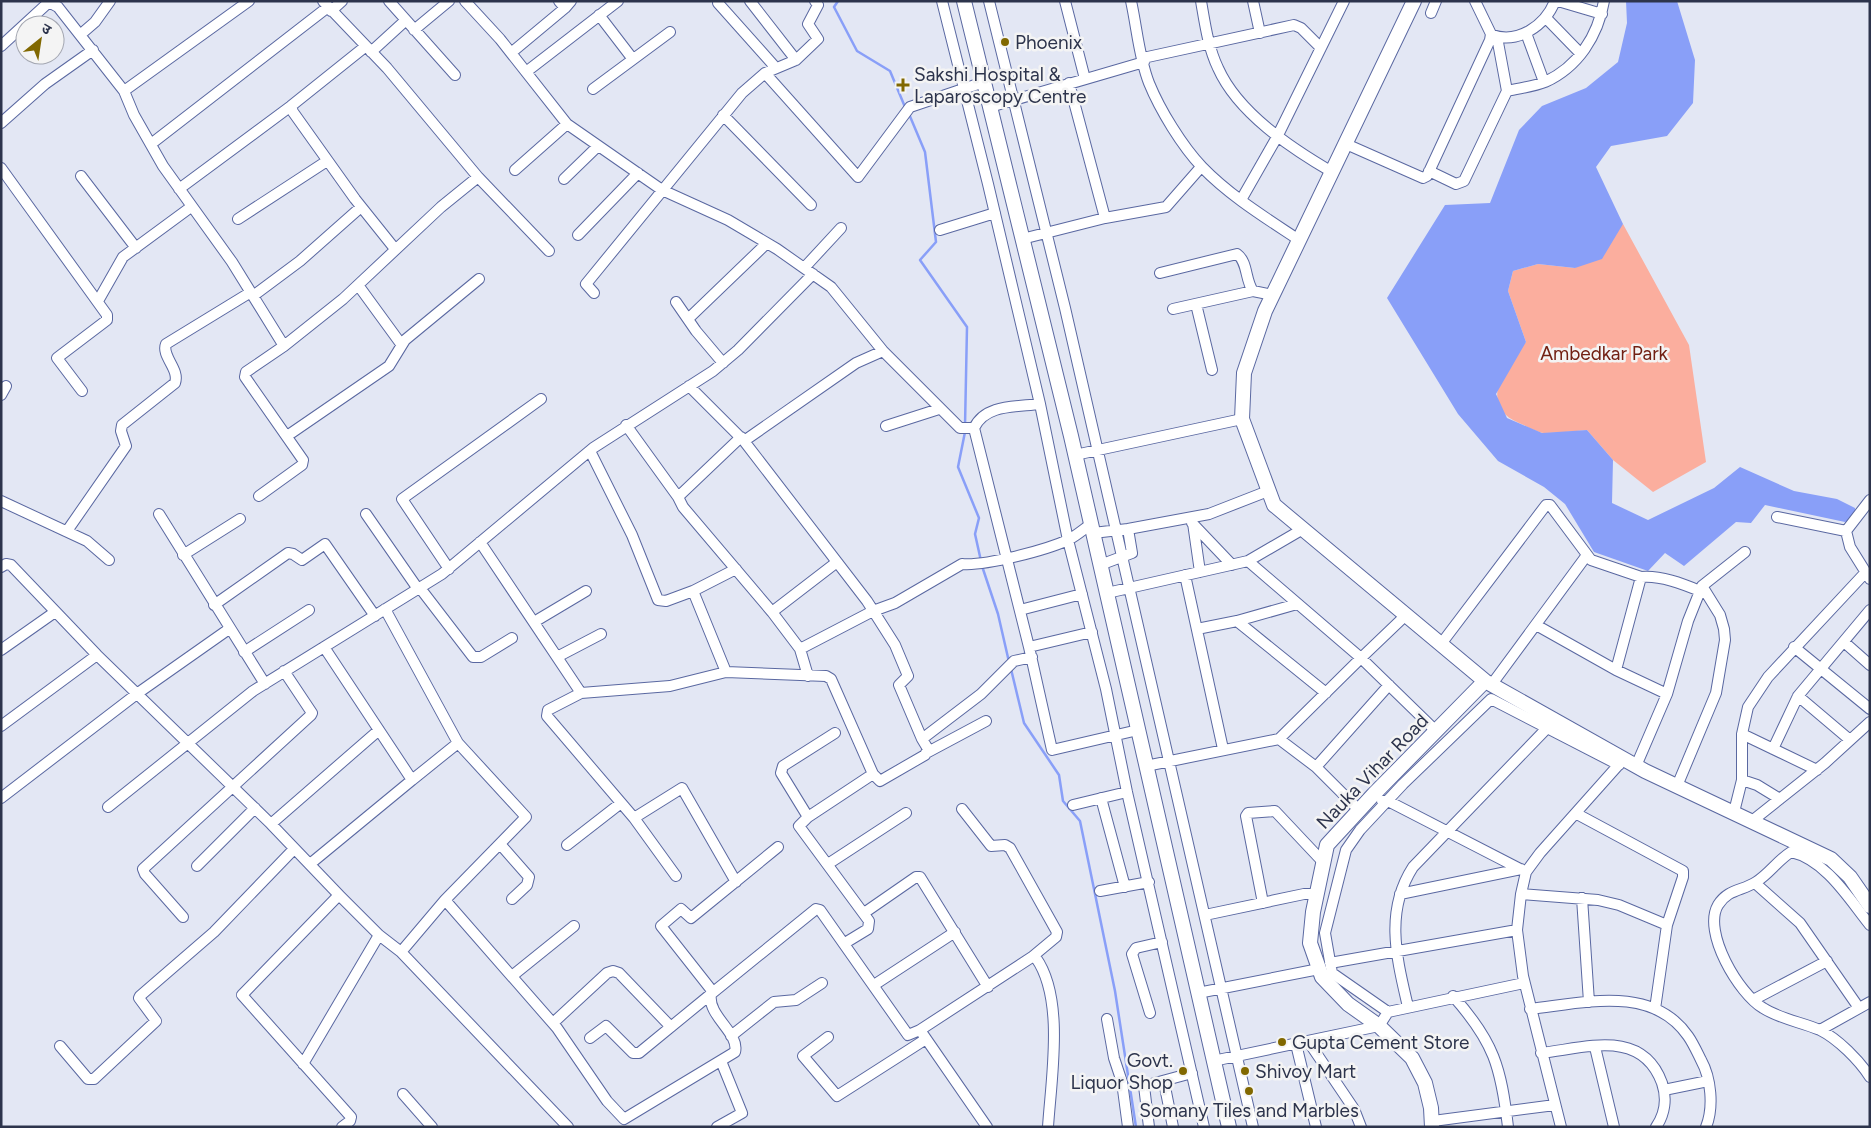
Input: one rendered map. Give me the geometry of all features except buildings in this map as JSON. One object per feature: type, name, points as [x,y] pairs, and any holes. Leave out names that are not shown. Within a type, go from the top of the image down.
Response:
[{"type":"street","points":[[80,35],[95,22],[110,1]]},
{"type":"street","points":[[124,92],[249,1]]},
{"type":"street","points":[[151,144],[327,6],[342,1]]},
{"type":"street","points":[[389,1],[455,75]]},
{"type":"street","points":[[414,30],[449,1]]},
{"type":"street","points":[[465,1],[511,53],[567,124],[597,147],[662,190],[728,220],[767,243],[830,287],[882,351],[939,409],[968,428],[1008,558],[1052,750],[1138,730]]},
{"type":"street","points":[[526,72],[618,1]]},
{"type":"street","points":[[750,1],[796,60]]},
{"type":"street","points":[[594,292],[586,284],[742,93],[765,73],[796,60],[818,39],[808,24],[818,5],[814,1]]},
{"type":"street","points":[[942,1],[1040,404],[1068,540],[1092,632],[1204,1127]]},
{"type":"street","points":[[964,1],[1075,455],[1229,1127]]},
{"type":"street","points":[[989,1],[1098,450],[1253,1127]]},
{"type":"street","points":[[1065,1],[1085,79]]},
{"type":"street","points":[[1131,1],[1149,82],[1165,114],[1201,167],[1241,200],[1300,240]]},
{"type":"street","points":[[1201,1],[1209,44],[1218,69],[1226,82],[1252,114],[1277,137],[1332,172]]},
{"type":"street","points":[[1253,1],[1260,33]]},
{"type":"street","points":[[1241,200],[1277,137],[1344,1]]},
{"type":"street","points":[[1414,1],[1274,294],[1244,373],[1242,419],[1274,505],[1488,683],[1551,724]]},
{"type":"street","points":[[1431,13],[1436,1]]},
{"type":"street","points":[[1429,171],[1456,184],[1464,181],[1507,91],[1494,36],[1475,1]]},
{"type":"street","points":[[1494,36],[1517,36],[1526,32],[1546,18],[1556,1],[1602,14]]},
{"type":"street","points":[[1507,91],[1544,82],[1572,64],[1581,54],[1599,25],[1604,1]]},
{"type":"street","points":[[1,46],[48,2],[58,7],[124,92],[134,115],[179,189],[232,262],[284,346]]},
{"type":"street","points":[[718,3],[776,68]]},
{"type":"street","points":[[511,53],[565,4]]},
{"type":"street","points":[[327,6],[368,49],[478,177],[549,251]]},
{"type":"street","points":[[599,15],[632,58]]},
{"type":"street","points":[[1546,18],[1581,54]]},
{"type":"street","points":[[179,189],[406,20]]},
{"type":"street","points":[[990,107],[1144,60],[1294,25],[1301,28],[1321,48]]},
{"type":"street","points":[[593,89],[632,58],[670,32]]},
{"type":"street","points":[[1526,32],[1544,82]]},
{"type":"street","points":[[1346,144],[1423,178],[1427,176],[1494,36]]},
{"type":"street","points":[[1,123],[46,84],[92,50]]},
{"type":"street","points":[[765,73],[858,177],[910,107],[984,82]]},
{"type":"street","points":[[1069,83],[1105,218]]},
{"type":"street","points":[[291,106],[292,112],[327,161],[394,249]]},
{"type":"street","points":[[723,115],[811,204]]},
{"type":"street","points":[[515,170],[567,124]]},
{"type":"street","points":[[564,179],[597,147]]},
{"type":"street","points":[[238,219],[327,161]]},
{"type":"street","points":[[1022,239],[1105,218],[1166,207],[1201,167]]},
{"type":"street","points":[[1,168],[107,315],[107,320],[57,358],[82,391]]},
{"type":"street","points":[[578,235],[638,173]]},
{"type":"street","points":[[81,176],[136,248]]},
{"type":"street","points":[[259,496],[303,463],[245,374],[284,346],[358,285],[394,249],[478,177]]},
{"type":"street","points":[[98,302],[120,260],[191,206]]},
{"type":"street","points":[[67,531],[126,446],[121,431],[122,425],[175,382],[176,376],[165,350],[166,344],[252,294],[300,261],[361,207]]},
{"type":"street","points":[[940,230],[995,213]]},
{"type":"street","points":[[108,806],[253,691],[449,569],[590,450],[723,362],[808,271],[841,228]]},
{"type":"street","points":[[688,319],[767,243]]},
{"type":"street","points":[[1160,273],[1237,254],[1242,257],[1249,286],[1253,290]]},
{"type":"street","points":[[287,436],[389,366],[401,344],[479,279]]},
{"type":"street","points":[[358,285],[401,344]]},
{"type":"street","points":[[1173,309],[1253,290],[1274,294]]},
{"type":"street","points":[[676,302],[723,362]]},
{"type":"street","points":[[1196,304],[1212,370]]},
{"type":"street","points":[[678,497],[742,439],[856,363],[882,351]]},
{"type":"street","points":[[689,386],[742,439],[873,611],[902,660],[908,676],[899,685],[928,752]]},
{"type":"street","points":[[449,569],[402,499],[541,399]]},
{"type":"street","points":[[968,428],[991,410],[1040,404]]},
{"type":"street","points":[[886,426],[939,409]]},
{"type":"street","points":[[1075,455],[1242,419]]},
{"type":"street","points":[[626,425],[678,497],[683,507],[772,612],[800,649],[808,676]]},
{"type":"street","points":[[590,450],[632,535],[658,600],[666,601],[736,569]]},
{"type":"street","points":[[800,649],[873,611],[895,604],[962,564],[972,565],[1008,558],[1068,540],[1092,529],[1128,529],[1192,520],[1247,501],[1268,491]]},
{"type":"street","points":[[1846,531],[1870,500]]},
{"type":"street","points":[[1,501],[91,544],[109,560]]},
{"type":"street","points":[[1441,644],[1546,505],[1550,505],[1591,560],[1641,577],[1649,576],[1701,589],[1720,615],[1725,640],[1716,693],[1677,786]]},
{"type":"street","points":[[159,514],[265,684]]},
{"type":"street","points":[[366,514],[419,588],[473,657],[481,656],[512,638]]},
{"type":"street","points":[[1777,517],[1846,531]]},
{"type":"street","points":[[183,555],[240,519]]},
{"type":"street","points":[[1192,520],[1232,564]]},
{"type":"street","points":[[1192,520],[1200,572]]},
{"type":"street","points":[[1100,565],[1132,554],[1128,529]]},
{"type":"street","points":[[1107,593],[1248,561],[1303,529]]},
{"type":"street","points":[[1734,812],[1742,780],[1742,734],[1748,708],[1768,677],[1794,647],[1868,576],[1850,548],[1846,531]]},
{"type":"street","points":[[480,542],[581,693]]},
{"type":"street","points":[[214,604],[288,553],[302,560],[325,544],[375,616]]},
{"type":"street","points":[[1400,894],[1523,871],[1626,763],[1667,694],[1688,621],[1701,589],[1745,552]]},
{"type":"street","points":[[1488,683],[1536,624],[1587,555]]},
{"type":"street","points":[[1,557],[5,566],[188,741],[379,935],[401,952],[568,1127]]},
{"type":"street","points":[[1248,561],[1361,658],[1436,730]]},
{"type":"street","points":[[772,612],[837,562]]},
{"type":"street","points":[[1185,575],[1223,749]]},
{"type":"street","points":[[1616,670],[1641,577]]},
{"type":"street","points":[[693,590],[726,672]]},
{"type":"street","points":[[534,622],[586,591]]},
{"type":"street","points":[[1020,610],[1082,594]]},
{"type":"street","points":[[1197,629],[1237,621],[1297,604]]},
{"type":"street","points":[[385,609],[458,743],[525,814],[524,819],[445,900],[401,952]]},
{"type":"street","points":[[244,652],[309,610]]},
{"type":"street","points":[[1773,749],[1798,696],[1870,610]]},
{"type":"street","points":[[1,650],[55,612]]},
{"type":"street","points":[[1146,766],[1279,739],[1406,614]]},
{"type":"street","points":[[1237,621],[1326,693]]},
{"type":"street","points":[[1536,624],[1616,670],[1667,694]]},
{"type":"street","points":[[1,798],[138,693],[229,629]]},
{"type":"street","points":[[922,739],[981,694],[1011,664],[1031,652],[1092,632]]},
{"type":"street","points":[[557,657],[601,634]]},
{"type":"street","points":[[1844,642],[1870,664]]},
{"type":"street","points":[[324,647],[412,780]]},
{"type":"street","points":[[1794,647],[1870,709]]},
{"type":"street","points":[[1,726],[96,655]]},
{"type":"street","points":[[183,916],[145,874],[143,869],[312,714],[284,671]]},
{"type":"street","points":[[676,876],[634,818],[546,714],[548,710],[581,693],[670,686],[726,672],[826,676],[831,679],[874,774],[880,781],[928,752],[986,721]]},
{"type":"street","name":"Nauka Vihar Road","points":[[1432,1124],[1431,1108],[1420,1072],[1406,1051],[1378,1026],[1348,1004],[1322,977],[1325,966],[1310,943],[1327,845],[1436,730],[1488,683]]},
{"type":"street","points":[[1316,767],[1389,685]]},
{"type":"street","points":[[1798,696],[1850,740]]},
{"type":"street","points":[[1388,1012],[1332,973],[1325,966],[1325,933],[1346,850],[1360,830],[1388,800],[1490,699],[1551,724],[1626,763],[1831,859],[1850,877],[1870,906]]},
{"type":"street","points":[[1752,821],[1817,770],[1870,722]]},
{"type":"street","points":[[1408,1008],[1395,935],[1402,884],[1414,867],[1551,724]]},
{"type":"street","points":[[271,824],[379,730]]},
{"type":"street","points":[[808,817],[780,773],[781,769],[835,733]]},
{"type":"street","points":[[1742,734],[1817,770]]},
{"type":"street","points":[[1279,739],[1316,767],[1362,807],[1388,800],[1523,871]]},
{"type":"street","points":[[310,864],[458,743]]},
{"type":"street","points":[[845,943],[868,928],[869,921],[799,826],[808,817],[874,774]]},
{"type":"street","points":[[1742,780],[1757,785],[1780,799]]},
{"type":"street","points":[[634,818],[682,788],[736,882]]},
{"type":"street","points":[[1072,805],[1127,792]]},
{"type":"street","points":[[1102,798],[1125,886]]},
{"type":"street","points":[[567,846],[621,803]]},
{"type":"street","points":[[197,866],[255,808]]},
{"type":"street","points":[[828,1037],[803,1056],[837,1096],[1032,957],[1056,937],[1057,932],[1010,848],[1005,845],[992,846],[962,809]]},
{"type":"street","points":[[1263,903],[1246,816],[1248,813],[1274,811],[1323,862]]},
{"type":"street","points":[[828,864],[906,812]]},
{"type":"street","points":[[1577,814],[1683,871],[1683,877],[1667,925],[1655,1009]]},
{"type":"street","points":[[500,844],[528,877],[527,885],[512,898]]},
{"type":"street","points":[[1327,845],[1346,850]]},
{"type":"street","points":[[712,993],[661,927],[680,910],[691,918],[778,847]]},
{"type":"street","points":[[60,1046],[88,1079],[94,1078],[156,1022],[139,998],[140,996],[214,932],[294,849]]},
{"type":"street","points":[[1869,1073],[1843,1047],[1820,1030],[1766,1010],[1753,1000],[1733,974],[1721,954],[1714,919],[1715,912],[1725,896],[1732,891],[1755,883],[1789,853],[1793,852],[1815,864],[1830,876],[1870,925]]},
{"type":"street","points":[[1523,871],[1517,930],[1524,983],[1561,1127]]},
{"type":"street","points":[[864,913],[916,876],[920,877],[988,987]]},
{"type":"street","points":[[1100,891],[1149,882]]},
{"type":"street","points":[[1755,883],[1800,922],[1859,1008]]},
{"type":"street","points":[[1205,915],[1317,894]]},
{"type":"street","points":[[1521,894],[1582,898],[1618,905],[1667,925]]},
{"type":"street","points":[[339,895],[242,995],[351,1117],[350,1122],[342,1127]]},
{"type":"street","points":[[1582,898],[1590,1002]]},
{"type":"street","points":[[445,900],[553,1023],[607,1102],[627,1123],[735,1052],[735,1043],[713,1009],[710,1000],[712,993]]},
{"type":"street","points":[[590,1038],[606,1026],[635,1054],[816,909],[824,914],[908,1036],[923,1034]]},
{"type":"street","points":[[512,976],[574,926]]},
{"type":"street","points":[[1198,993],[1398,951],[1517,930]]},
{"type":"street","points":[[874,985],[955,932]]},
{"type":"street","points":[[303,1064],[379,935]]},
{"type":"street","points":[[1150,1013],[1132,954],[1136,948],[1162,942]]},
{"type":"street","points":[[1032,957],[1036,958],[1040,964],[1047,981],[1054,1021],[1048,1127]]},
{"type":"street","points":[[1753,1000],[1827,961]]},
{"type":"street","points":[[553,1023],[607,973],[613,971],[619,973],[671,1027]]},
{"type":"street","points":[[731,1036],[774,1002],[796,1000],[822,983]]},
{"type":"street","points":[[1213,1061],[1378,1026],[1388,1012],[1453,996],[1524,983]]},
{"type":"street","points":[[1453,996],[1474,1020],[1493,1051],[1501,1078],[1508,1127]]},
{"type":"street","points":[[1530,1009],[1613,1000],[1642,1003],[1670,1018],[1687,1035],[1706,1068],[1710,1097],[1706,1127]]},
{"type":"street","points":[[1820,1030],[1870,1002]]},
{"type":"street","points":[[1107,1019],[1114,1058],[1122,1082],[1128,1127]]},
{"type":"street","points":[[923,1034],[987,1127]]},
{"type":"street","points":[[1308,1041],[1354,1110],[1361,1127]]},
{"type":"street","points":[[1296,1044],[1316,1127]]},
{"type":"street","points":[[1541,1053],[1614,1044],[1636,1050],[1650,1060],[1664,1090],[1665,1106],[1656,1127]]},
{"type":"street","points":[[1595,1047],[1614,1127]]},
{"type":"street","points":[[717,1127],[729,1124],[742,1113],[720,1061]]},
{"type":"street","points":[[1148,1127],[1142,1088],[1145,1085],[1164,1082],[1192,1073]]},
{"type":"street","points":[[1664,1090],[1708,1081]]},
{"type":"street","points":[[1164,1082],[1173,1127]]},
{"type":"street","points":[[403,1094],[432,1127]]},
{"type":"street","points":[[1432,1124],[1555,1105]]},
{"type":"green space","name":"Ambedkar Park","points":[[1623,224],[1689,345],[1706,462],[1653,492],[1613,460],[1587,430],[1549,433],[1538,431],[1506,416],[1499,406],[1497,396],[1503,373],[1526,342],[1508,291],[1513,271],[1538,264],[1575,268]]},
{"type":"water","points":[[1626,1],[1677,1],[1695,60],[1693,103],[1667,136],[1611,146],[1596,167],[1623,224],[1602,259],[1575,268],[1538,264],[1513,271],[1508,291],[1526,342],[1496,394],[1507,418],[1542,433],[1587,430],[1613,460],[1612,503],[1648,520],[1714,488],[1740,467],[1794,491],[1837,499],[1855,508],[1855,518],[1845,522],[1765,505],[1751,523],[1736,522],[1684,566],[1665,553],[1648,571],[1594,552],[1565,504],[1544,487],[1498,461],[1458,414],[1387,298],[1445,205],[1490,203],[1519,130],[1542,106],[1586,88],[1618,62],[1627,23]]},
{"type":"waterway","points":[[838,1],[834,7],[857,51],[890,71],[905,107]]},
{"type":"waterway","points":[[909,114],[925,152],[936,242],[920,260],[967,327],[965,426]]},
{"type":"waterway","points":[[965,432],[958,467],[979,518],[975,534],[981,561]]},
{"type":"waterway","points":[[982,566],[998,614],[1009,662]]},
{"type":"waterway","points":[[1011,669],[1024,723],[1059,775],[1063,801],[1080,821],[1115,991],[1136,1127]]},
{"type":"place","name":"Phoenix","points":[[1005,42]]},
{"type":"place","name":"Sakshi Hospital & Laparoscopy Centre","points":[[903,85]]},
{"type":"place","name":"Gupta Cement Store","points":[[1282,1042]]},
{"type":"place","name":"Govt. Liquor Shop","points":[[1183,1071]]},
{"type":"place","name":"Shivoy Mart","points":[[1245,1071]]},
{"type":"place","name":"Somany Tiles and Marbles","points":[[1249,1091]]}]
